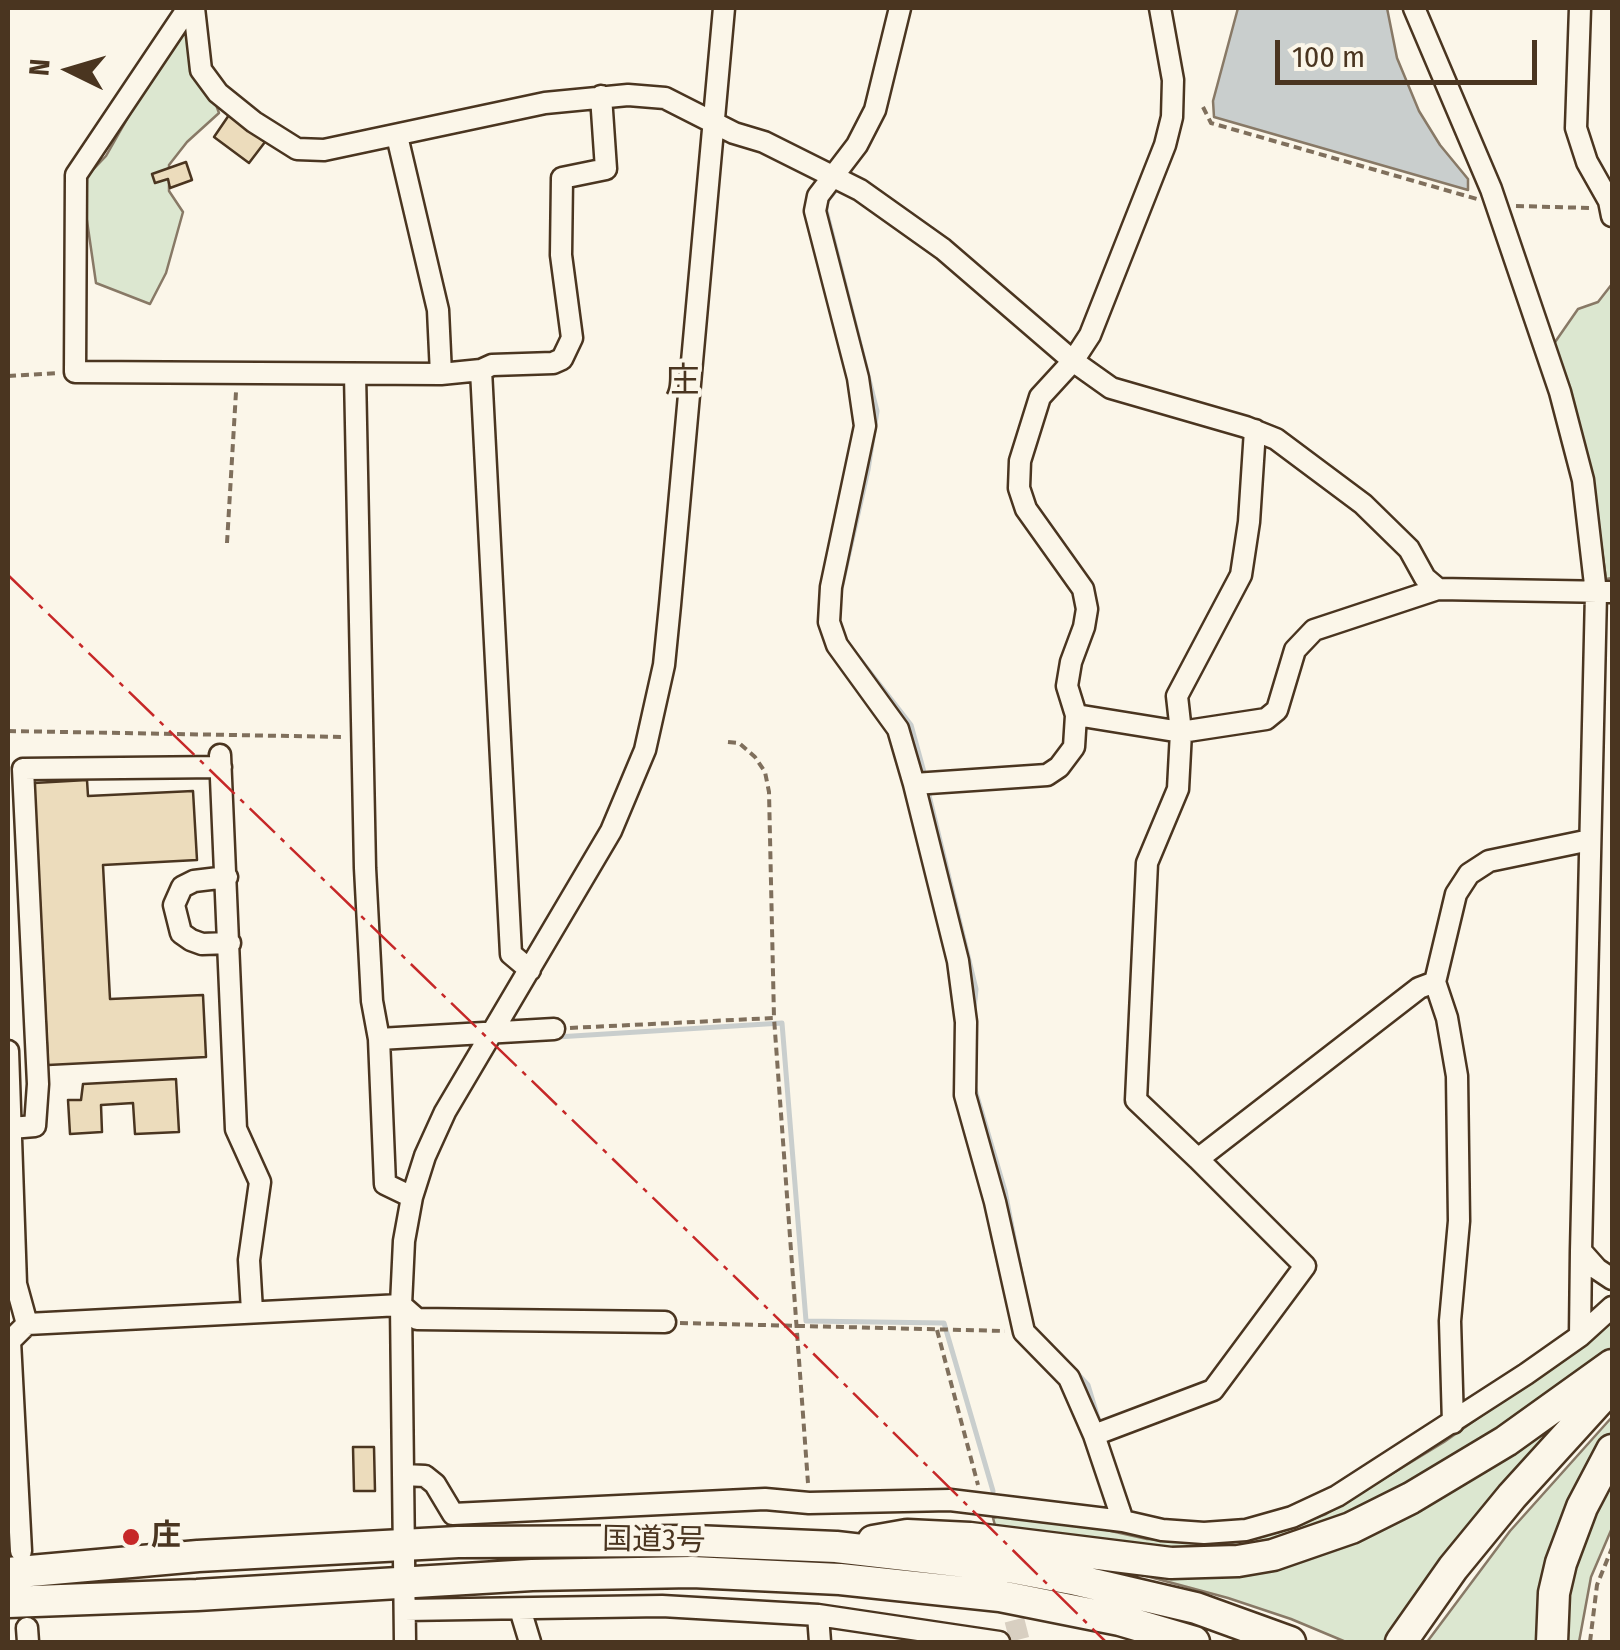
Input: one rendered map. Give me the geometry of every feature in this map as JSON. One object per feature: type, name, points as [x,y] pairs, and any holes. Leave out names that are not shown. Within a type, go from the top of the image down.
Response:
[{"type":"highway","points":[[836,1548],[907,1534],[1172,1562],[1222,1562],[1273,1555],[1351,1528],[1411,1498],[1506,1441],[1612,1365]]},
{"type":"highway","points":[[1401,1642],[1453,1568],[1512,1496],[1612,1386]]},
{"type":"highway","points":[[1418,1642],[1525,1503],[1612,1406]]},
{"type":"highway","points":[[1552,1642],[1554,1593],[1561,1563],[1582,1508],[1612,1450]]},
{"type":"highway","name":"国道3号","points":[[14,1550],[198,1556],[539,1540],[694,1541],[836,1548],[1072,1578],[1196,1608],[1290,1642]]},
{"type":"highway","name":"国道3号","points":[[8,1602],[405,1597],[532,1575],[692,1572],[840,1580],[1000,1596],[1120,1620],[1194,1642]]},
{"type":"street","points":[[192,8],[201,70],[218,93],[297,149],[324,150],[545,103],[601,96],[665,98],[713,124],[764,142],[860,190],[944,249],[1072,361],[1111,388],[1276,439],[1362,504],[1409,548],[1424,578],[1438,589]]},
{"type":"street","points":[[192,8],[76,174],[75,372],[440,374],[481,370],[492,365],[554,363],[568,351],[572,338],[561,255],[562,178],[606,169],[601,96]]},
{"type":"street","points":[[405,1642],[401,1306],[404,1241],[412,1198],[425,1156],[446,1112],[611,831],[634,780],[655,710],[670,605],[724,8]]},
{"type":"street","points":[[900,8],[875,110],[857,145],[818,196],[815,211],[858,378],[865,426],[831,588],[829,622],[837,646],[898,729],[914,784],[958,961],[966,1022],[965,1094],[995,1202],[1024,1332],[1069,1378],[1123,1521]]},
{"type":"street","points":[[914,784],[1047,775],[1059,767],[1074,747],[1076,715],[1067,686],[1087,609],[1083,589],[1026,509],[1019,488],[1020,461],[1040,397],[1090,335],[1148,192],[1172,118],[1172,68],[1160,8]]},
{"type":"street","points":[[1414,8],[1496,205],[1569,427],[1604,592],[1590,840],[1580,1336]]},
{"type":"street","points":[[1580,8],[1576,128],[1612,212]]},
{"type":"street","points":[[397,136],[438,310],[440,374]]},
{"type":"street","points":[[481,370],[511,954],[530,970]]},
{"type":"street","points":[[354,374],[365,868],[372,1001],[379,1039],[384,1184],[412,1198]]},
{"type":"street","points":[[1094,1436],[1213,1390],[1305,1266],[1136,1100],[1147,863],[1178,788],[1181,732],[1177,696],[1241,574],[1255,430]]},
{"type":"street","points":[[1076,715],[1181,732],[1266,719],[1277,710],[1296,650],[1314,630],[1438,589],[1604,592]]},
{"type":"street","points":[[10,1128],[35,1126],[38,1084],[23,769],[221,761],[236,1129],[260,1182],[249,1260],[252,1311]]},
{"type":"street","points":[[1454,1423],[1450,1321],[1459,1221],[1457,1076],[1447,1018],[1435,982],[1456,894],[1469,874],[1489,862],[1590,840]]},
{"type":"street","points":[[227,877],[194,881],[182,887],[174,906],[181,933],[191,940],[202,944],[230,942]]},
{"type":"street","points":[[1198,1159],[1419,988],[1435,982]]},
{"type":"street","points":[[379,1039],[554,1029]]},
{"type":"street","points":[[8,1052],[16,1284],[27,1324]]},
{"type":"street","points":[[1582,1250],[1597,1269],[1612,1279]]},
{"type":"street","points":[[14,1550],[10,1340],[27,1324],[401,1306],[418,1319],[666,1322]]},
{"type":"street","points":[[402,1475],[425,1476],[436,1484],[453,1514],[765,1500],[950,1500],[1204,1534],[1246,1530],[1292,1517],[1336,1496],[1454,1423],[1580,1336],[1612,1307]]},
{"type":"street","points":[[405,1597],[520,1609],[662,1606],[818,1615],[999,1642]]},
{"type":"street","points":[[520,1609],[530,1642]]},
{"type":"street","points":[[818,1615],[820,1642]]},
{"type":"path","points":[[1202,107],[1211,123],[1496,205],[1612,212]]},
{"type":"path","points":[[8,376],[75,372]]},
{"type":"path","points":[[227,544],[237,372]]},
{"type":"path","points":[[8,731],[364,738]]},
{"type":"path","points":[[728,742],[738,743],[755,757],[765,772],[769,792],[774,1018],[809,1502]]},
{"type":"path","points":[[554,1029],[774,1018]]},
{"type":"path","points":[[666,1322],[1024,1332]]},
{"type":"path","points":[[936,1330],[984,1506]]},
{"type":"path","points":[[1590,1642],[1598,1585],[1612,1548]]},
{"type":"green space","points":[[180,26],[188,26],[219,113],[169,165],[169,191],[183,212],[166,273],[150,304],[96,283],[86,214],[87,176],[106,156]]},
{"type":"green space","points":[[1612,284],[1612,578],[1606,579],[1594,492],[1553,345],[1578,309],[1598,302]]},
{"type":"green space","points":[[1612,1315],[1612,1353],[1481,1448],[1313,1534],[1221,1554],[996,1529],[993,1518],[1009,1513],[1147,1539],[1231,1543],[1279,1532],[1326,1514],[1444,1442],[1528,1383]]},
{"type":"green space","points":[[1600,1383],[1389,1642],[1346,1642],[1228,1598],[1113,1567],[1252,1566]]},
{"type":"green space","points":[[1612,1417],[1612,1436],[1544,1642],[1427,1642],[1510,1531]]},
{"type":"green space","points":[[1612,1464],[1612,1528],[1591,1577],[1579,1642],[1560,1642],[1567,1565]]},
{"type":"shaded area","points":[[1238,8],[1387,8],[1397,58],[1419,111],[1468,179],[1468,190],[1214,117],[1213,101]]},
{"type":"building","points":[[229,115],[265,142],[249,163],[214,137]]},
{"type":"building","points":[[186,162],[192,180],[170,188],[168,179],[155,183],[152,174]]},
{"type":"building","points":[[87,780],[88,796],[193,791],[197,860],[103,865],[110,999],[203,995],[206,1057],[48,1065],[34,783]]},
{"type":"building","points":[[176,1079],[179,1132],[135,1134],[133,1103],[101,1105],[102,1132],[70,1134],[68,1100],[81,1100],[83,1084]]},
{"type":"building","points":[[353,1447],[374,1447],[375,1491],[354,1491]]},
{"type":"waterway","points":[[836,190],[827,201],[826,210],[877,411],[841,589]]},
{"type":"waterway","points":[[855,653],[911,725],[925,776]]},
{"type":"waterway","points":[[927,787],[976,989],[974,1010]]},
{"type":"waterway","points":[[557,1037],[782,1023],[806,1321],[944,1323],[993,1491]]},
{"type":"waterway","points":[[974,1086],[1005,1191],[1022,1279]]},
{"type":"waterway","points":[[1075,1371],[1088,1385],[1101,1428]]},
{"type":"tunnel","points":[[1007,1591],[1020,1642]]},
{"type":"power","points":[[8,575],[764,1305],[1106,1642]]},
{"type":"place","name":"庄","points":[[131,1537]]},
{"type":"district","name":"庄","points":[[682,382]]}]
